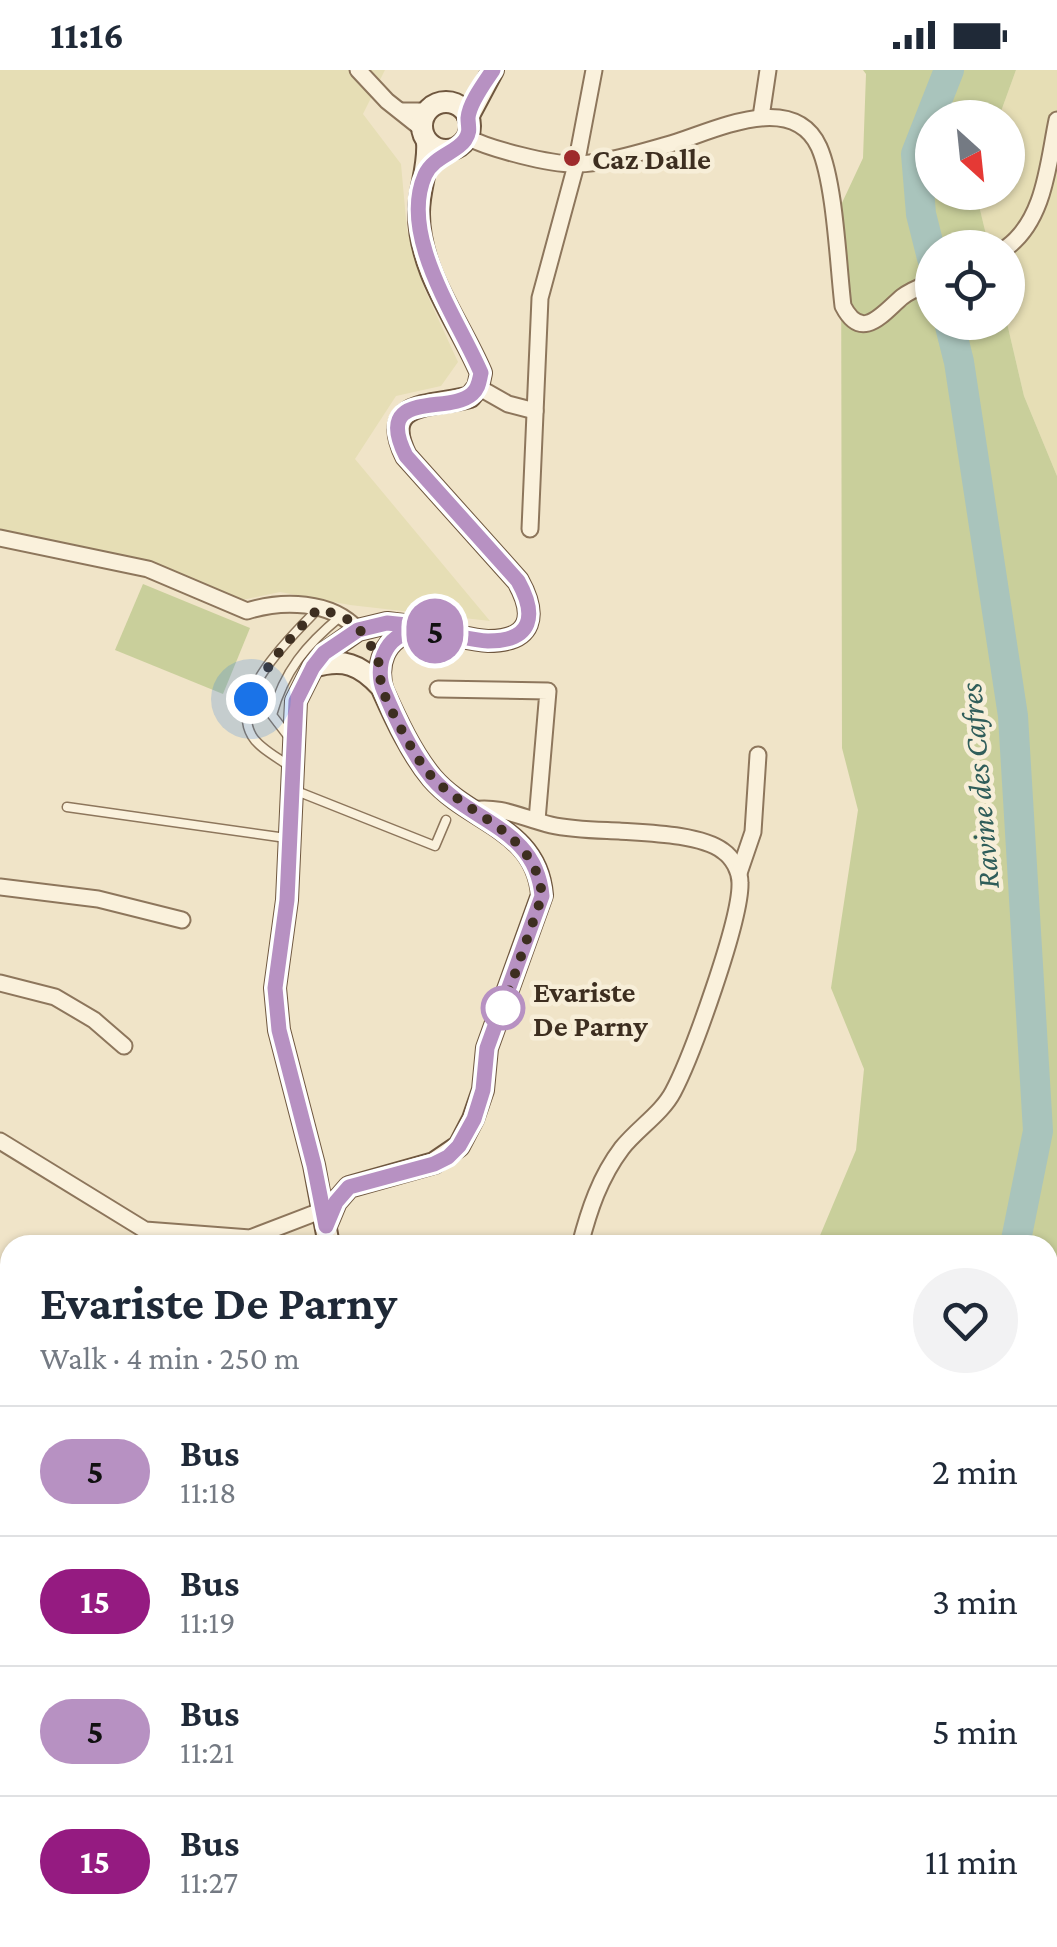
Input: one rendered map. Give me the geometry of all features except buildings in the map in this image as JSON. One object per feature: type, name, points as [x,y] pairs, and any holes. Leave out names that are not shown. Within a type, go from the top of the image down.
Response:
[{"type":"main road","points":[[425,175],[448,150],[462,144],[463,119],[490,76]]},
{"type":"main road","points":[[326,1227],[279,1030],[275,988],[287,900],[296,701],[324,653],[358,630],[387,623],[484,641],[510,640],[525,629],[530,616],[529,601],[518,581],[406,456],[398,439],[400,421],[409,410],[470,397],[478,387],[481,373],[438,289],[424,248],[419,213],[425,175],[425,127],[437,104],[463,119]]},
{"type":"main road","points":[[425,127],[448,150]]},
{"type":"main road","points":[[314,1165],[332,1183],[349,1187],[448,1157],[483,1090],[487,1048],[542,896],[540,876],[517,839],[471,810],[434,780],[419,761],[358,630]]},
{"type":"main road","points":[[381,676],[385,650],[396,638],[409,632],[432,630]]},
{"type":"main road","points":[[313,667],[347,662],[381,676]]},
{"type":"main road","points":[[326,1227],[336,1202],[349,1187]]},
{"type":"street","points":[[358,70],[402,112],[425,127]]},
{"type":"street","points":[[530,528],[540,298],[576,165],[594,70]]},
{"type":"street","points":[[760,117],[768,70]]},
{"type":"street","points":[[463,119],[486,147],[576,165],[667,145],[732,122],[760,117],[788,121],[809,132],[819,147],[848,315],[858,322],[872,323],[915,289]]},
{"type":"street","points":[[1021,230],[1042,195],[1057,120]]},
{"type":"street","points":[[478,387],[508,404],[535,410]]},
{"type":"street","points":[[0,538],[148,569],[247,611],[275,602],[318,609],[341,616],[358,630]]},
{"type":"street","points":[[438,690],[548,691],[537,820]]},
{"type":"street","points":[[583,1235],[603,1179],[622,1148],[671,1096],[692,1048],[740,892],[739,873],[753,832],[758,756]]},
{"type":"street","points":[[471,810],[489,807],[553,826],[666,835],[701,842],[722,849],[739,873]]},
{"type":"street","points":[[0,887],[98,899],[182,920]]},
{"type":"street","points":[[0,983],[55,996],[94,1020],[124,1046]]},
{"type":"street","points":[[0,1141],[144,1230],[210,1235]]},
{"type":"street","points":[[271,1235],[326,1227]]},
{"type":"lane","points":[[294,770],[254,740],[247,725],[251,699],[262,674],[279,649],[318,609]]},
{"type":"lane","points":[[294,744],[272,715],[280,687],[312,640],[341,616]]},
{"type":"lane","points":[[293,792],[435,846],[446,820]]},
{"type":"lane","points":[[67,806],[290,838]]},
{"type":"shaded area","points":[[0,70],[385,70],[363,114],[401,164],[407,230],[424,288],[458,362],[441,386],[396,396],[355,459],[490,621],[350,605],[280,592],[242,600],[149,561],[0,531]]},
{"type":"shaded area","points":[[1016,70],[1057,70],[1057,476],[1024,396],[1011,340],[1025,340],[1025,230],[985,230],[980,210],[1025,210],[1025,100],[1005,100]]},
{"type":"green space","points":[[863,70],[1016,70],[1005,100],[915,100],[915,210],[980,210],[985,230],[915,230],[915,340],[1011,340],[1024,396],[1057,476],[1057,1235],[820,1235],[856,1150],[864,1069],[831,988],[858,810],[842,748],[841,205],[863,158]]},
{"type":"green space","points":[[143,584],[250,628],[223,694],[115,650]]},
{"type":"waterway","name":"Ravine des Cafres","points":[[925,230],[916,154],[949,70]]},
{"type":"waterway","name":"Ravine des Cafres","points":[[954,340],[1013,716],[1038,1131],[1017,1235]]},
{"type":"bus line","name":"5","points":[[416,626],[387,623],[358,630],[324,653],[296,701],[287,900],[275,988],[279,1030],[326,1226],[336,1202],[349,1187],[434,1164],[459,1146],[474,1119],[483,1090],[487,1048],[542,896],[540,876],[517,839],[471,810],[434,780],[419,761],[381,686],[380,665],[385,650],[396,638],[409,632],[432,630],[484,641],[510,640],[525,629],[530,616],[529,601],[518,581],[406,456],[398,439],[400,421],[409,410],[427,403],[470,397],[478,387],[481,373],[438,289],[424,248],[419,213],[425,175],[448,150],[467,137],[468,117],[493,70]]},
{"type":"place","name":"Caz Dalle","points":[[572,158]]},
{"type":"place","name":"Evariste De Parny","points":[[503,1008]]},
{"type":"route","points":[[251,699],[279,649],[318,609],[350,620],[364,636],[380,665],[381,686],[419,761],[452,796],[517,839],[540,876],[542,896],[503,1008]]}]
